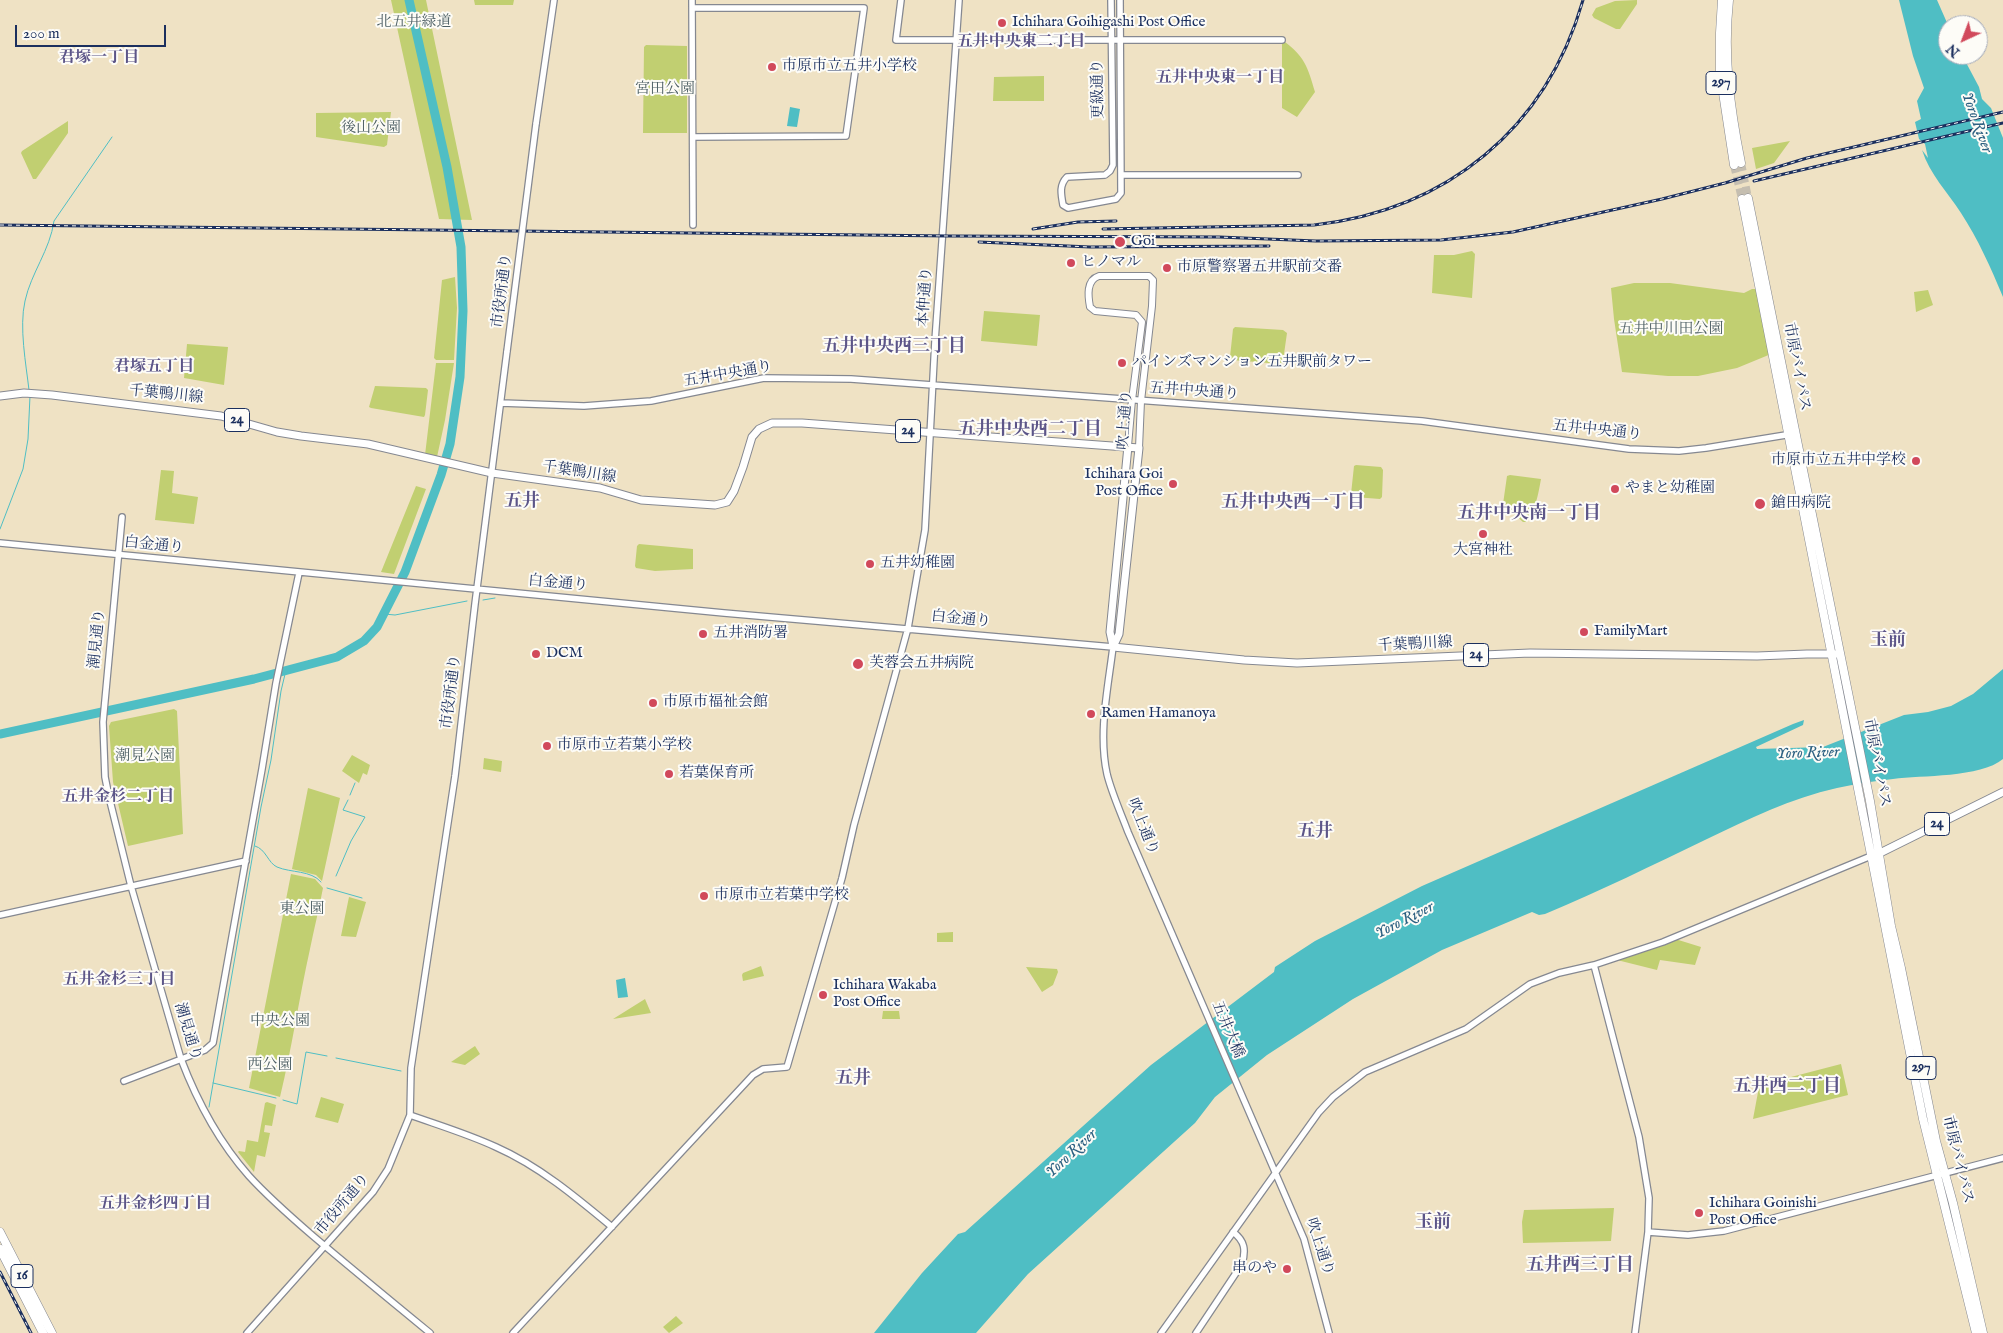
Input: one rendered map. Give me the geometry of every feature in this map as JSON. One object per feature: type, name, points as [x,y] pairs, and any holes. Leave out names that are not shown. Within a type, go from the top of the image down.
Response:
[{"type":"highway","name":"297","points":[[1722,0],[1720,73],[1737,164],[1727,74],[1726,33],[1729,0]]},
{"type":"highway","name":"市原バイパス","points":[[1745,198],[1835,654],[1870,801],[1875,855],[1924,1119],[1976,1333]]},
{"type":"highway","name":"市原バイパス","points":[[1842,687],[1862,807],[1901,968],[1936,1141],[1946,1174],[1983,1333]]},
{"type":"highway","name":"16","points":[[0,1232],[52,1333]]},
{"type":"highway","name":"16","points":[[0,1249],[43,1333]]},
{"type":"main road","name":"吹上通り","points":[[1099,276],[1149,276],[1153,280],[1152,306],[1141,401],[1139,448],[1120,634],[1113,647],[1110,632],[1132,400],[1142,322],[1136,315],[1095,311],[1090,307],[1089,285],[1092,279],[1099,276]]},
{"type":"main road","name":"千葉鴨川線","points":[[0,396],[24,393],[221,416],[285,433],[368,444],[492,473],[600,488],[641,500],[715,505],[727,502],[734,492],[752,437],[763,426],[782,422],[1139,448]]},
{"type":"main road","name":"千葉鴨川線","points":[[1113,647],[1244,660],[1297,663],[1530,653],[1756,656],[1835,654]]},
{"type":"main road","name":"24","points":[[1875,855],[2003,792]]},
{"type":"street","name":"市役所通り","points":[[247,1333],[372,1192],[388,1170],[410,1115],[411,1068],[455,776],[476,589],[502,403],[536,124],[554,0]]},
{"type":"street","points":[[692,0],[693,225]]},
{"type":"street","points":[[901,0],[896,40],[1282,40]]},
{"type":"street","name":"本仲通り","points":[[612,1227],[753,1075],[763,1068],[787,1067],[842,878],[854,825],[909,626],[925,530],[959,0]]},
{"type":"street","name":"更級通り","points":[[1111,0],[1113,164],[1106,175],[1068,177],[1062,183],[1060,190],[1063,205],[1068,208],[1116,199],[1121,193],[1120,0]]},
{"type":"street","points":[[692,8],[864,8],[846,136],[693,137]]},
{"type":"street","points":[[1121,175],[1298,175]]},
{"type":"street","name":"五井中央通り","points":[[502,403],[584,406],[651,401],[764,378],[851,379],[1422,421],[1629,448],[1679,451],[1791,434]]},
{"type":"street","name":"潮見通り","points":[[122,517],[104,699],[104,755],[108,797],[131,886],[181,1059],[209,1120],[238,1162],[270,1198],[430,1333]]},
{"type":"street","name":"白金通り","points":[[0,543],[118,556],[724,613],[909,626],[1113,647]]},
{"type":"street","points":[[124,1081],[209,1048],[213,1043],[276,683],[299,573]]},
{"type":"street","name":"吹上通り","points":[[1113,647],[1104,721],[1105,761],[1114,796],[1156,897]]},
{"type":"street","points":[[1161,1333],[1318,1112],[1333,1097],[1365,1072],[1466,1029],[1530,984],[1559,973],[1594,965],[1662,942],[1875,855]]},
{"type":"street","points":[[0,915],[246,860]]},
{"type":"street","name":"五井大橋","points":[[1156,897],[1275,1172]]},
{"type":"street","points":[[1594,965],[1639,1137],[1649,1198],[1648,1232],[1634,1333]]},
{"type":"street","points":[[410,1115],[456,1131],[516,1157],[555,1181],[612,1227],[513,1333]]},
{"type":"street","points":[[1648,1232],[1688,1235],[1724,1231],[1937,1177],[2003,1158]]},
{"type":"street","name":"吹上通り","points":[[1275,1172],[1304,1240],[1329,1333]]},
{"type":"street","points":[[1196,1333],[1242,1264],[1245,1252],[1244,1244],[1233,1232]]},
{"type":"green space","name":"北五井緑道","points":[[391,0],[426,0],[472,220],[439,219]]},
{"type":"green space","points":[[474,0],[514,0],[513,5],[475,5]]},
{"type":"green space","points":[[1637,0],[1637,4],[1620,29],[1616,29],[1594,18],[1592,15],[1596,8],[1615,1]]},
{"type":"green space","points":[[1282,40],[1304,62],[1315,92],[1297,117],[1282,108]]},
{"type":"green space","name":"宮田公園","points":[[646,45],[687,46],[687,133],[643,133],[644,47]]},
{"type":"green space","points":[[1044,76],[1044,101],[993,101],[994,77]]},
{"type":"green space","name":"後山公園","points":[[391,112],[387,145],[384,147],[316,137],[316,113]]},
{"type":"green space","points":[[68,121],[68,133],[36,179],[33,179],[21,153],[22,151]]},
{"type":"green space","points":[[1790,141],[1774,163],[1756,169],[1752,148]]},
{"type":"green space","points":[[1472,251],[1475,254],[1472,298],[1432,293],[1434,255],[1454,255]]},
{"type":"green space","points":[[455,277],[457,308],[454,360],[436,360],[434,358],[442,280]]},
{"type":"green space","name":"五井中川田公園","points":[[1634,283],[1670,283],[1744,293],[1752,289],[1759,289],[1771,354],[1737,368],[1698,376],[1668,376],[1622,372],[1611,288]]},
{"type":"green space","points":[[1928,290],[1933,305],[1916,312],[1914,292]]},
{"type":"green space","points":[[984,311],[1040,315],[1037,346],[981,341]]},
{"type":"green space","points":[[1235,327],[1283,330],[1287,333],[1281,364],[1232,360],[1230,357],[1233,329]]},
{"type":"green space","points":[[187,344],[228,347],[224,385],[184,378]]},
{"type":"green space","points":[[436,363],[454,363],[437,457],[425,455]]},
{"type":"green space","points":[[375,386],[426,388],[428,390],[424,417],[369,407]]},
{"type":"green space","points":[[1354,466],[1381,467],[1383,470],[1382,497],[1380,499],[1354,497],[1351,494]]},
{"type":"green space","points":[[161,470],[174,471],[172,493],[198,497],[194,524],[155,520]]},
{"type":"green space","points":[[1507,476],[1541,479],[1538,496],[1526,522],[1523,522],[1503,504]]},
{"type":"green space","points":[[416,486],[426,489],[394,574],[381,572]]},
{"type":"green space","points":[[639,544],[693,549],[693,569],[655,571],[636,568],[637,546]]},
{"type":"green space","name":"潮見公園","points":[[174,709],[177,711],[183,834],[128,846],[113,782],[109,726],[111,722]]},
{"type":"green space","points":[[352,755],[370,765],[367,775],[363,773],[359,783],[342,771]]},
{"type":"green space","points":[[484,758],[502,761],[501,772],[483,769]]},
{"type":"green space","points":[[308,788],[340,798],[322,881],[316,875],[292,869]]},
{"type":"green space","points":[[291,874],[315,879],[323,888],[280,1097],[249,1088]]},
{"type":"green space","points":[[349,897],[366,902],[356,937],[341,936]]},
{"type":"green space","points":[[953,932],[953,942],[937,942],[937,933]]},
{"type":"green space","points":[[1672,938],[1701,947],[1695,965],[1660,960],[1657,970],[1613,959]]},
{"type":"green space","points":[[761,966],[764,976],[743,981],[743,973]]},
{"type":"green space","points":[[1026,967],[1057,969],[1058,972],[1053,985],[1042,992]]},
{"type":"green space","points":[[645,999],[651,1013],[613,1019]]},
{"type":"green space","points":[[883,1011],[899,1011],[900,1019],[882,1019]]},
{"type":"green space","points":[[475,1046],[480,1054],[465,1065],[451,1062]]},
{"type":"green space","points":[[1841,1064],[1848,1095],[1753,1119],[1761,1076],[1791,1077]]},
{"type":"green space","points":[[321,1097],[344,1104],[338,1123],[315,1117]]},
{"type":"green space","points":[[265,1103],[276,1105],[272,1126],[265,1125],[264,1132],[270,1133],[265,1157],[257,1155],[254,1172],[238,1152],[245,1152],[247,1140],[258,1142]]},
{"type":"green space","points":[[1614,1208],[1611,1241],[1523,1243],[1522,1222],[1524,1210]]},
{"type":"green space","points":[[676,1316],[683,1323],[669,1333],[663,1327]]},
{"type":"water","name":"Yoro River","points":[[1899,0],[1937,0],[1944,15],[1938,15],[1938,65],[1967,65],[1979,87],[1982,99],[1991,108],[2003,138],[2003,297],[1973,233],[1925,159],[1922,150],[1928,158],[1925,144],[1919,139],[1915,122],[1921,119],[1917,101],[1924,88],[1913,56]]},
{"type":"water","points":[[790,107],[800,109],[797,127],[787,126]]},
{"type":"water","name":"Yoro River","points":[[2003,669],[2003,759],[1993,765],[1966,773],[1858,784],[1803,797],[1754,817],[1545,914],[1539,915],[1532,912],[1442,950],[1353,999],[1267,1055],[1215,1097],[1195,1123],[1028,1274],[976,1333],[874,1333],[922,1273],[958,1234],[965,1232],[1151,1065],[1274,972],[1275,967],[1315,941],[1422,886],[1793,724],[1804,720],[1803,725],[1756,747],[1757,749],[1823,747],[1904,715],[1928,712],[1951,706],[1973,694]]},
{"type":"water","points":[[625,978],[628,997],[618,998],[616,980]]},
{"type":"waterway","points":[[0,734],[254,679],[337,657],[364,641],[377,627],[405,572],[441,475],[450,444],[460,377],[463,311],[461,247],[447,167],[409,0]]},
{"type":"waterway","points":[[29,390],[23,322],[23,311],[28,291],[49,242],[54,221],[112,137]]},
{"type":"waterway","points":[[0,529],[23,469],[28,439],[30,396]]},
{"type":"waterway","points":[[530,585],[544,578]]},
{"type":"waterway","points":[[483,600],[495,598]]},
{"type":"waterway","points":[[384,614],[395,615],[467,601]]},
{"type":"waterway","points":[[209,1107],[286,670]]},
{"type":"waterway","points":[[350,795],[355,783]]},
{"type":"waterway","points":[[336,876],[351,841],[365,817],[343,810],[348,800]]},
{"type":"waterway","points":[[255,846],[262,850],[277,867],[312,875],[321,882]]},
{"type":"waterway","points":[[327,888],[362,898]]},
{"type":"waterway","points":[[283,1100],[297,1104],[306,1052],[327,1056]]},
{"type":"waterway","points":[[336,1058],[401,1071]]},
{"type":"waterway","points":[[213,1083],[276,1098]]},
{"type":"tunnel","points":[[1741,163],[1748,198]]},
{"type":"tunnel","points":[[1734,165],[1742,199]]},
{"type":"railway","points":[[1103,229],[1314,225],[1362,216],[1407,202],[1448,181],[1484,155],[1517,124],[1544,87],[1566,46],[1583,0]]},
{"type":"railway","points":[[0,225],[949,236],[1219,237],[1316,241],[1441,240],[1513,232],[1662,199],[1725,183],[1807,158],[2003,112]]},
{"type":"railway","points":[[1754,181],[2003,123]]},
{"type":"railway","points":[[1033,229],[1078,222],[1116,221]]},
{"type":"railway","points":[[979,242],[1090,247],[1269,246]]},
{"type":"railway","points":[[0,1272],[31,1333]]},
{"type":"place","name":"Ichihara Goihigashi Post Office","points":[[1002,23]]},
{"type":"place","name":"市原市立五井小学校","points":[[772,67]]},
{"type":"place","name":"Goi","points":[[1120,242]]},
{"type":"place","name":"ヒノマル","points":[[1071,263]]},
{"type":"place","name":"市原警察署五井駅前交番","points":[[1167,268]]},
{"type":"place","name":"パインズマンション五井駅前タワー","points":[[1122,363]]},
{"type":"place","name":"市原市立五井中学校","points":[[1916,461]]},
{"type":"place","name":"Ichihara Goi Post Office","points":[[1173,484]]},
{"type":"place","name":"やまと幼稚園","points":[[1615,489]]},
{"type":"place","name":"鎗田病院","points":[[1760,504]]},
{"type":"place","name":"大宮神社","points":[[1483,534]]},
{"type":"place","name":"五井幼稚園","points":[[870,564]]},
{"type":"place","name":"FamilyMart","points":[[1584,632]]},
{"type":"place","name":"五井消防署","points":[[703,634]]},
{"type":"place","name":"DCM","points":[[536,654]]},
{"type":"place","name":"芙蓉会五井病院","points":[[858,664]]},
{"type":"place","name":"市原市福祉会館","points":[[653,703]]},
{"type":"place","name":"Ramen Hamanoya","points":[[1091,714]]},
{"type":"place","name":"市原市立若葉小学校","points":[[547,746]]},
{"type":"place","name":"若葉保育所","points":[[669,774]]},
{"type":"place","name":"市原市立若葉中学校","points":[[704,896]]},
{"type":"place","name":"Ichihara Wakaba Post Office","points":[[823,995]]},
{"type":"place","name":"Ichihara Goinishi Post Office","points":[[1699,1213]]},
{"type":"place","name":"串のや","points":[[1287,1269]]},
{"type":"district","name":"五井中央東二丁目","points":[[1021,43]]},
{"type":"district","name":"君塚一丁目","points":[[99,59]]},
{"type":"district","name":"五井中央東一丁目","points":[[1220,79]]},
{"type":"district","name":"五井中央西三丁目","points":[[894,347]]},
{"type":"district","name":"君塚五丁目","points":[[154,368]]},
{"type":"district","name":"五井中央西二丁目","points":[[1030,430]]},
{"type":"district","name":"五井","points":[[522,502]]},
{"type":"district","name":"五井中央西一丁目","points":[[1293,503]]},
{"type":"district","name":"五井中央南一丁目","points":[[1529,514]]},
{"type":"district","name":"玉前","points":[[1888,641]]},
{"type":"district","name":"五井金杉二丁目","points":[[118,798]]},
{"type":"district","name":"五井","points":[[1315,832]]},
{"type":"district","name":"五井金杉三丁目","points":[[119,981]]},
{"type":"district","name":"五井","points":[[853,1079]]},
{"type":"district","name":"五井西二丁目","points":[[1787,1087]]},
{"type":"district","name":"五井金杉四丁目","points":[[155,1205]]},
{"type":"district","name":"玉前","points":[[1433,1223]]},
{"type":"district","name":"五井西三丁目","points":[[1580,1266]]},
{"type":"park label","name":"東公園","points":[[302,910]]},
{"type":"park label","name":"中央公園","points":[[280,1022]]},
{"type":"park label","name":"西公園","points":[[270,1066]]}]
